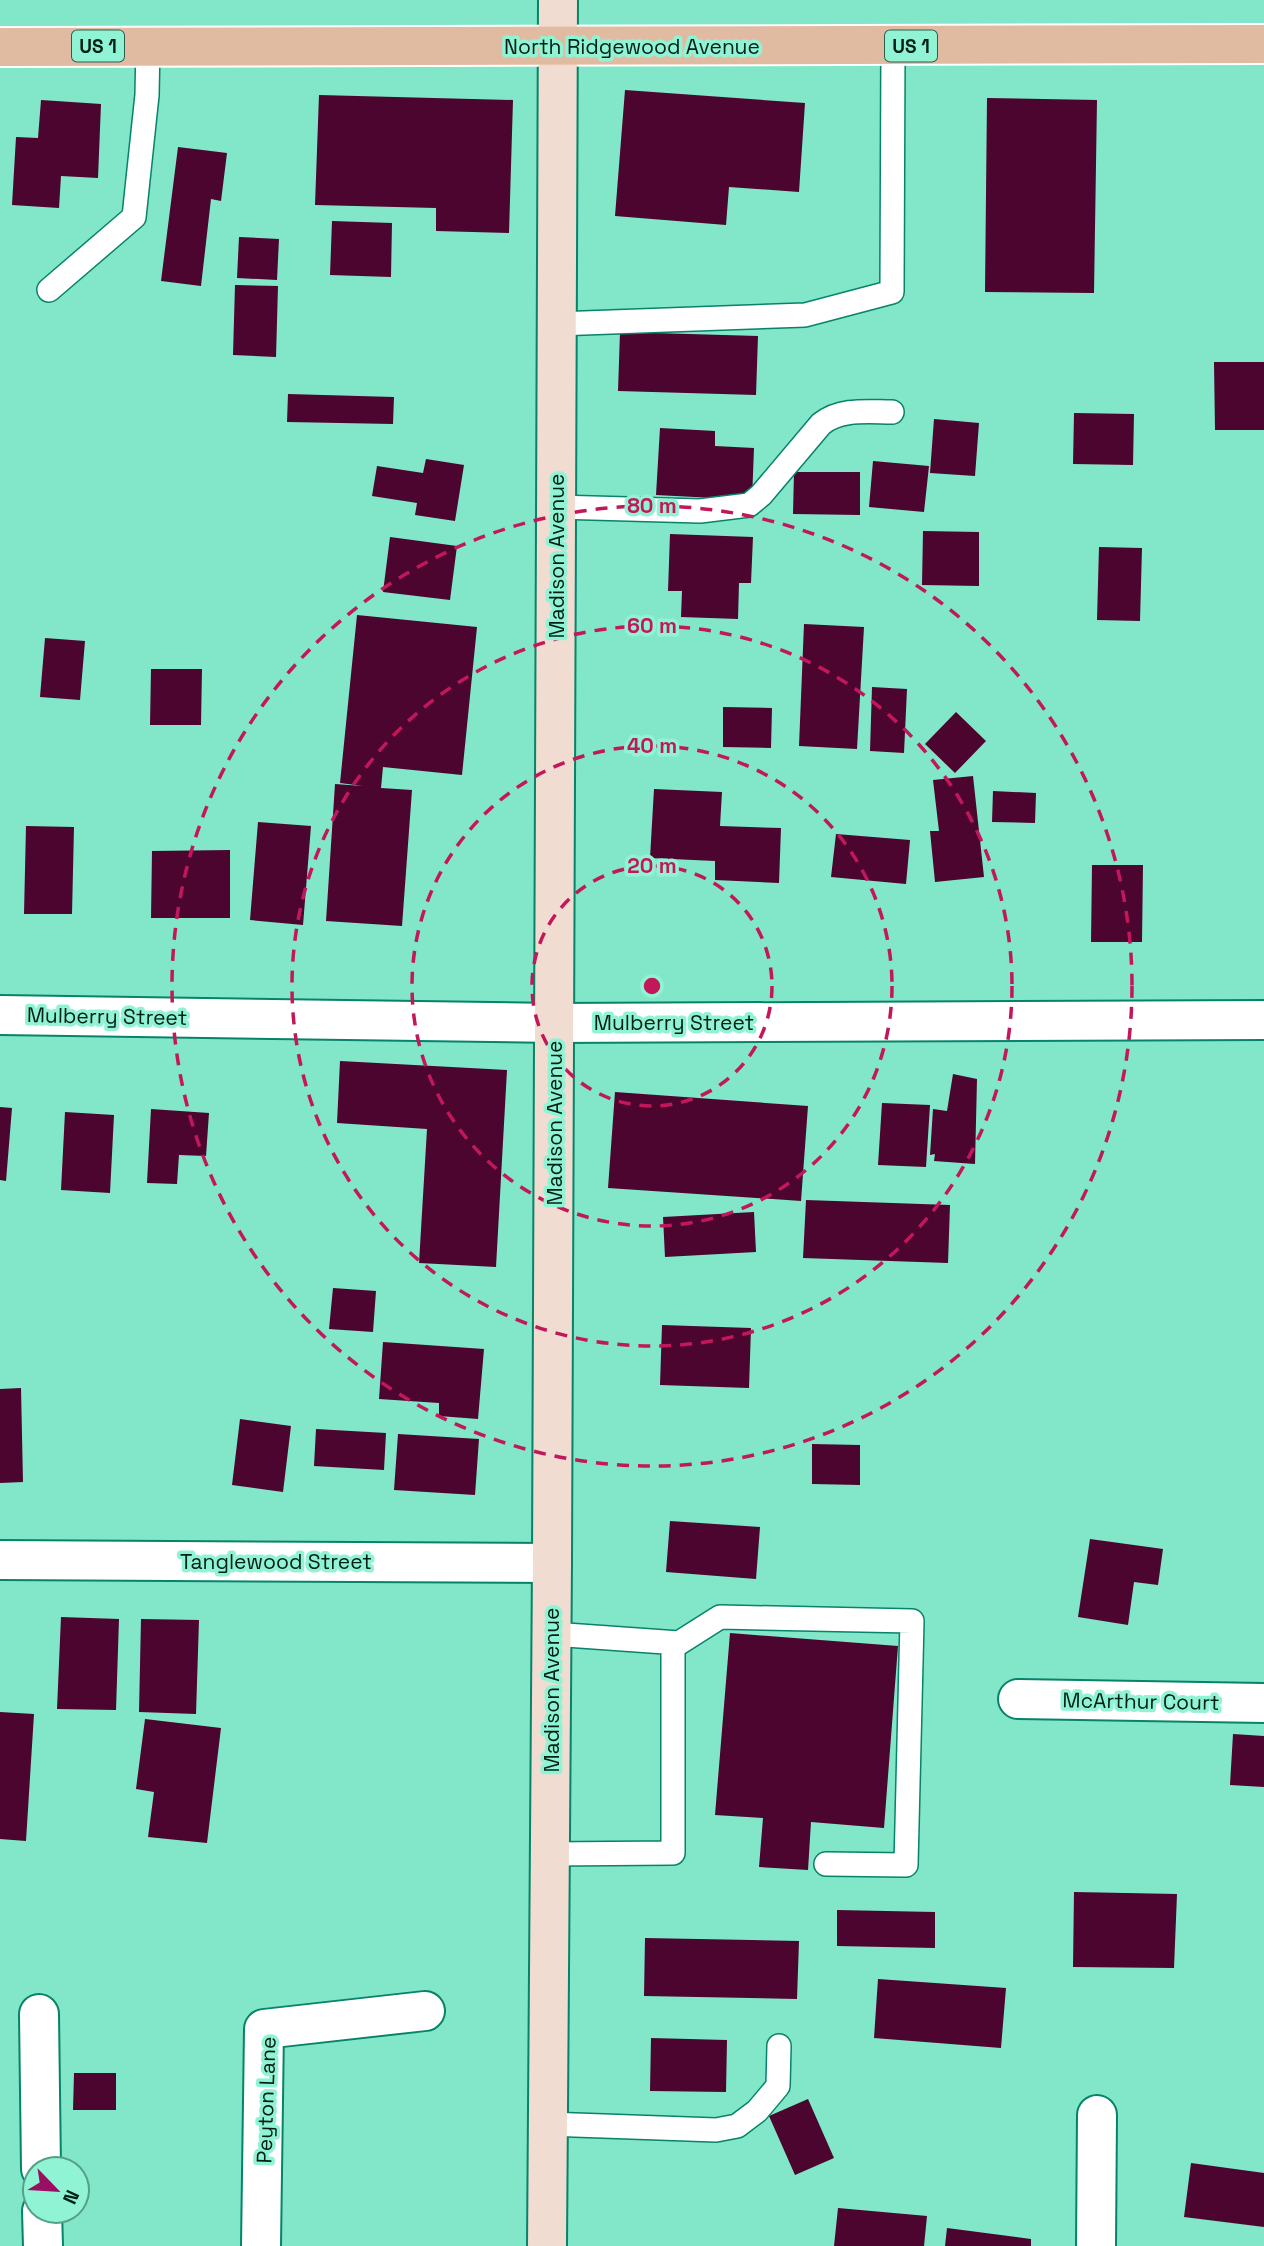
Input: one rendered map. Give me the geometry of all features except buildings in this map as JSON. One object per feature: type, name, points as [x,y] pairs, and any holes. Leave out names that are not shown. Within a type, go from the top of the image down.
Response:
[{"type":"main road","name":"North Ridgewood Avenue","points":[[0,47],[1264,44]]},
{"type":"street","name":"Madison Avenue","points":[[547,2246],[558,0]]},
{"type":"street","name":"Mulberry Street","points":[[0,1015],[555,1023],[1264,1020]]},
{"type":"street","name":"Tanglewood Street","points":[[0,1560],[552,1563]]},
{"type":"street","name":"McArthur Court","points":[[1018,1699],[1264,1703]]},
{"type":"street","name":"Peyton Lane","points":[[261,2246],[264,2029],[425,2011]]},
{"type":"street","points":[[39,2014],[41,2155]]},
{"type":"street","points":[[1096,2246],[1097,2115]]},
{"type":"street","points":[[42,2225],[43,2246]]},
{"type":"lane","points":[[50,290],[134,217],[147,95],[148,46]]},
{"type":"lane","points":[[556,324],[805,315],[892,292],[893,46]]},
{"type":"lane","points":[[556,507],[700,511],[749,505],[832,415],[892,412]]},
{"type":"lane","points":[[550,1853],[673,1853],[673,1647],[679,1643],[720,1617],[912,1620],[906,1866],[826,1864]]},
{"type":"lane","points":[[552,1634],[679,1643]]},
{"type":"lane","points":[[547,2124],[716,2130],[737,2126],[757,2111],[778,2086],[779,2046]]}]
